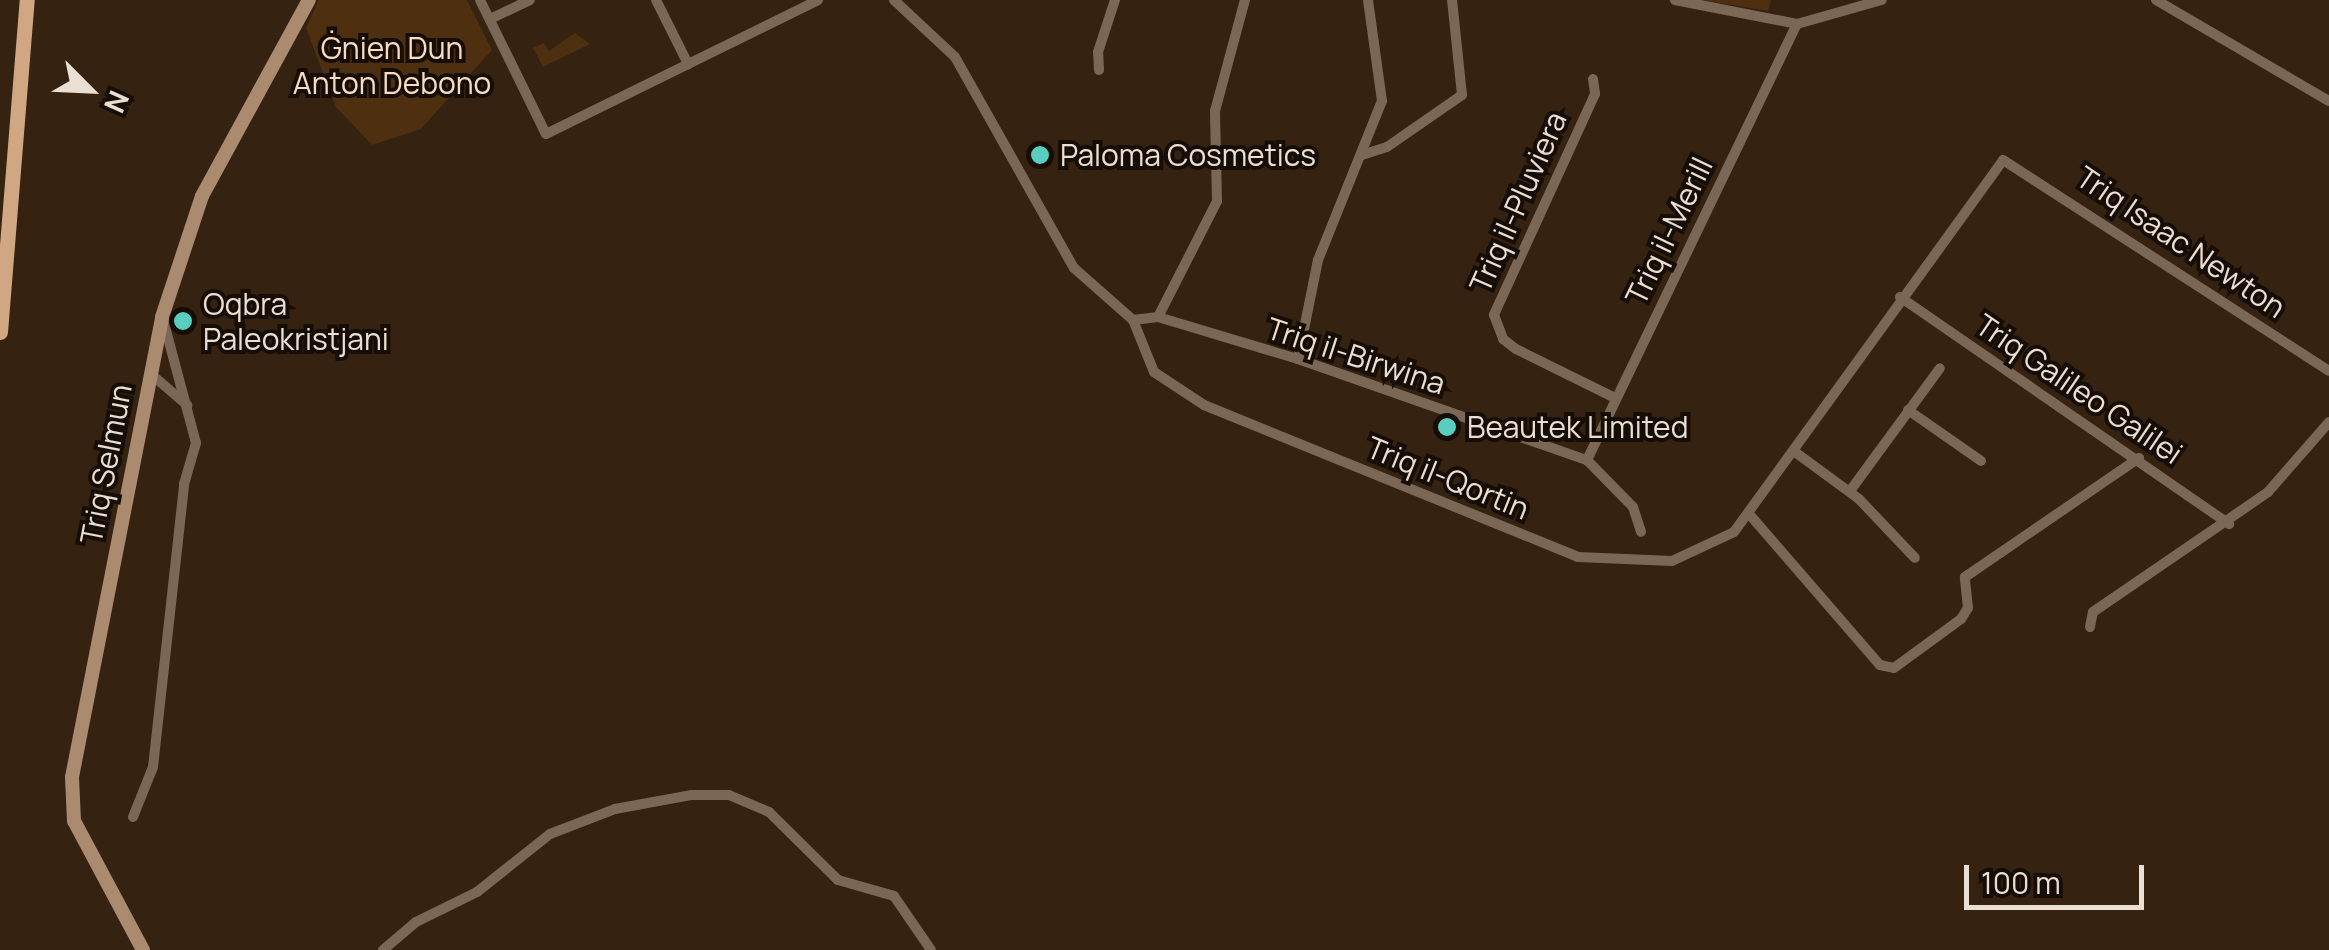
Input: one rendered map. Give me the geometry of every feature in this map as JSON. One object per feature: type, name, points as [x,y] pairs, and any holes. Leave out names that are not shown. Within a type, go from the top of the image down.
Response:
[{"type":"main road","points":[[0,332],[27,0]]},
{"type":"street","name":"Triq Selmun","points":[[143,950],[74,821],[70,794],[162,317],[202,196],[308,0]]},
{"type":"street","points":[[480,0],[546,134],[818,0]]},
{"type":"street","points":[[490,19],[530,0]]},
{"type":"street","points":[[656,0],[688,64]]},
{"type":"street","name":"Triq il-Qortin","points":[[894,0],[955,57],[1074,268],[1133,320],[1154,372],[1204,405],[1578,557],[1672,562],[1697,554],[1750,516],[1900,297],[2004,160]]},
{"type":"street","points":[[1099,70],[1115,0]]},
{"type":"street","points":[[1158,317],[1217,201],[1216,111],[1246,0]]},
{"type":"street","points":[[1298,360],[1318,260],[1382,102],[1368,0]]},
{"type":"street","points":[[1362,155],[1388,147],[1462,95],[1452,0]]},
{"type":"street","points":[[1677,0],[1797,24],[1882,0]]},
{"type":"street","points":[[2156,0],[2329,101]]},
{"type":"street","name":"Triq il-Merill","points":[[1586,460],[1797,24]]},
{"type":"street","name":"Triq il-Pluviera","points":[[1593,80],[1594,94],[1494,315],[1504,339],[1516,349],[1615,398]]},
{"type":"street","name":"Triq Isaac Newton","points":[[2004,160],[2329,371]]},
{"type":"street","points":[[1133,320],[1172,286]]},
{"type":"street","name":"Triq Galileo Galilei","points":[[1900,297],[2139,458],[2229,524]]},
{"type":"street","points":[[132,817],[153,767],[184,484],[196,443],[162,317]]},
{"type":"street","name":"Triq il-Birwina","points":[[1133,320],[1158,317],[1298,360],[1586,460],[1633,506],[1641,532]]},
{"type":"street","points":[[1850,492],[1940,368]]},
{"type":"street","points":[[151,374],[187,406]]},
{"type":"street","points":[[1908,410],[1981,461]]},
{"type":"street","points":[[2090,627],[2093,612],[2229,524],[2278,481],[2329,422]]},
{"type":"street","points":[[1795,452],[1850,492],[1915,558]]},
{"type":"street","points":[[1750,516],[1880,665],[1894,668],[1962,619],[1968,608],[1965,577],[2139,458]]},
{"type":"street","points":[[384,950],[416,922],[477,892],[550,834],[615,809],[691,794],[728,794],[770,812],[838,880],[894,896],[931,950]]},
{"type":"green space","name":"Ġnien Dun Anton Debono","points":[[319,0],[467,0],[492,50],[421,129],[372,145],[336,107],[306,28]]},
{"type":"green space","points":[[1702,0],[1771,0],[1768,11]]},
{"type":"green space","points":[[575,33],[590,44],[543,67],[533,48],[544,43],[549,51]]},
{"type":"place","name":"Paloma Cosmetics","points":[[1040,155]]},
{"type":"place","name":"Oqbra Paleokristjani","points":[[183,321]]},
{"type":"place","name":"Beautek Limited","points":[[1447,427]]}]
